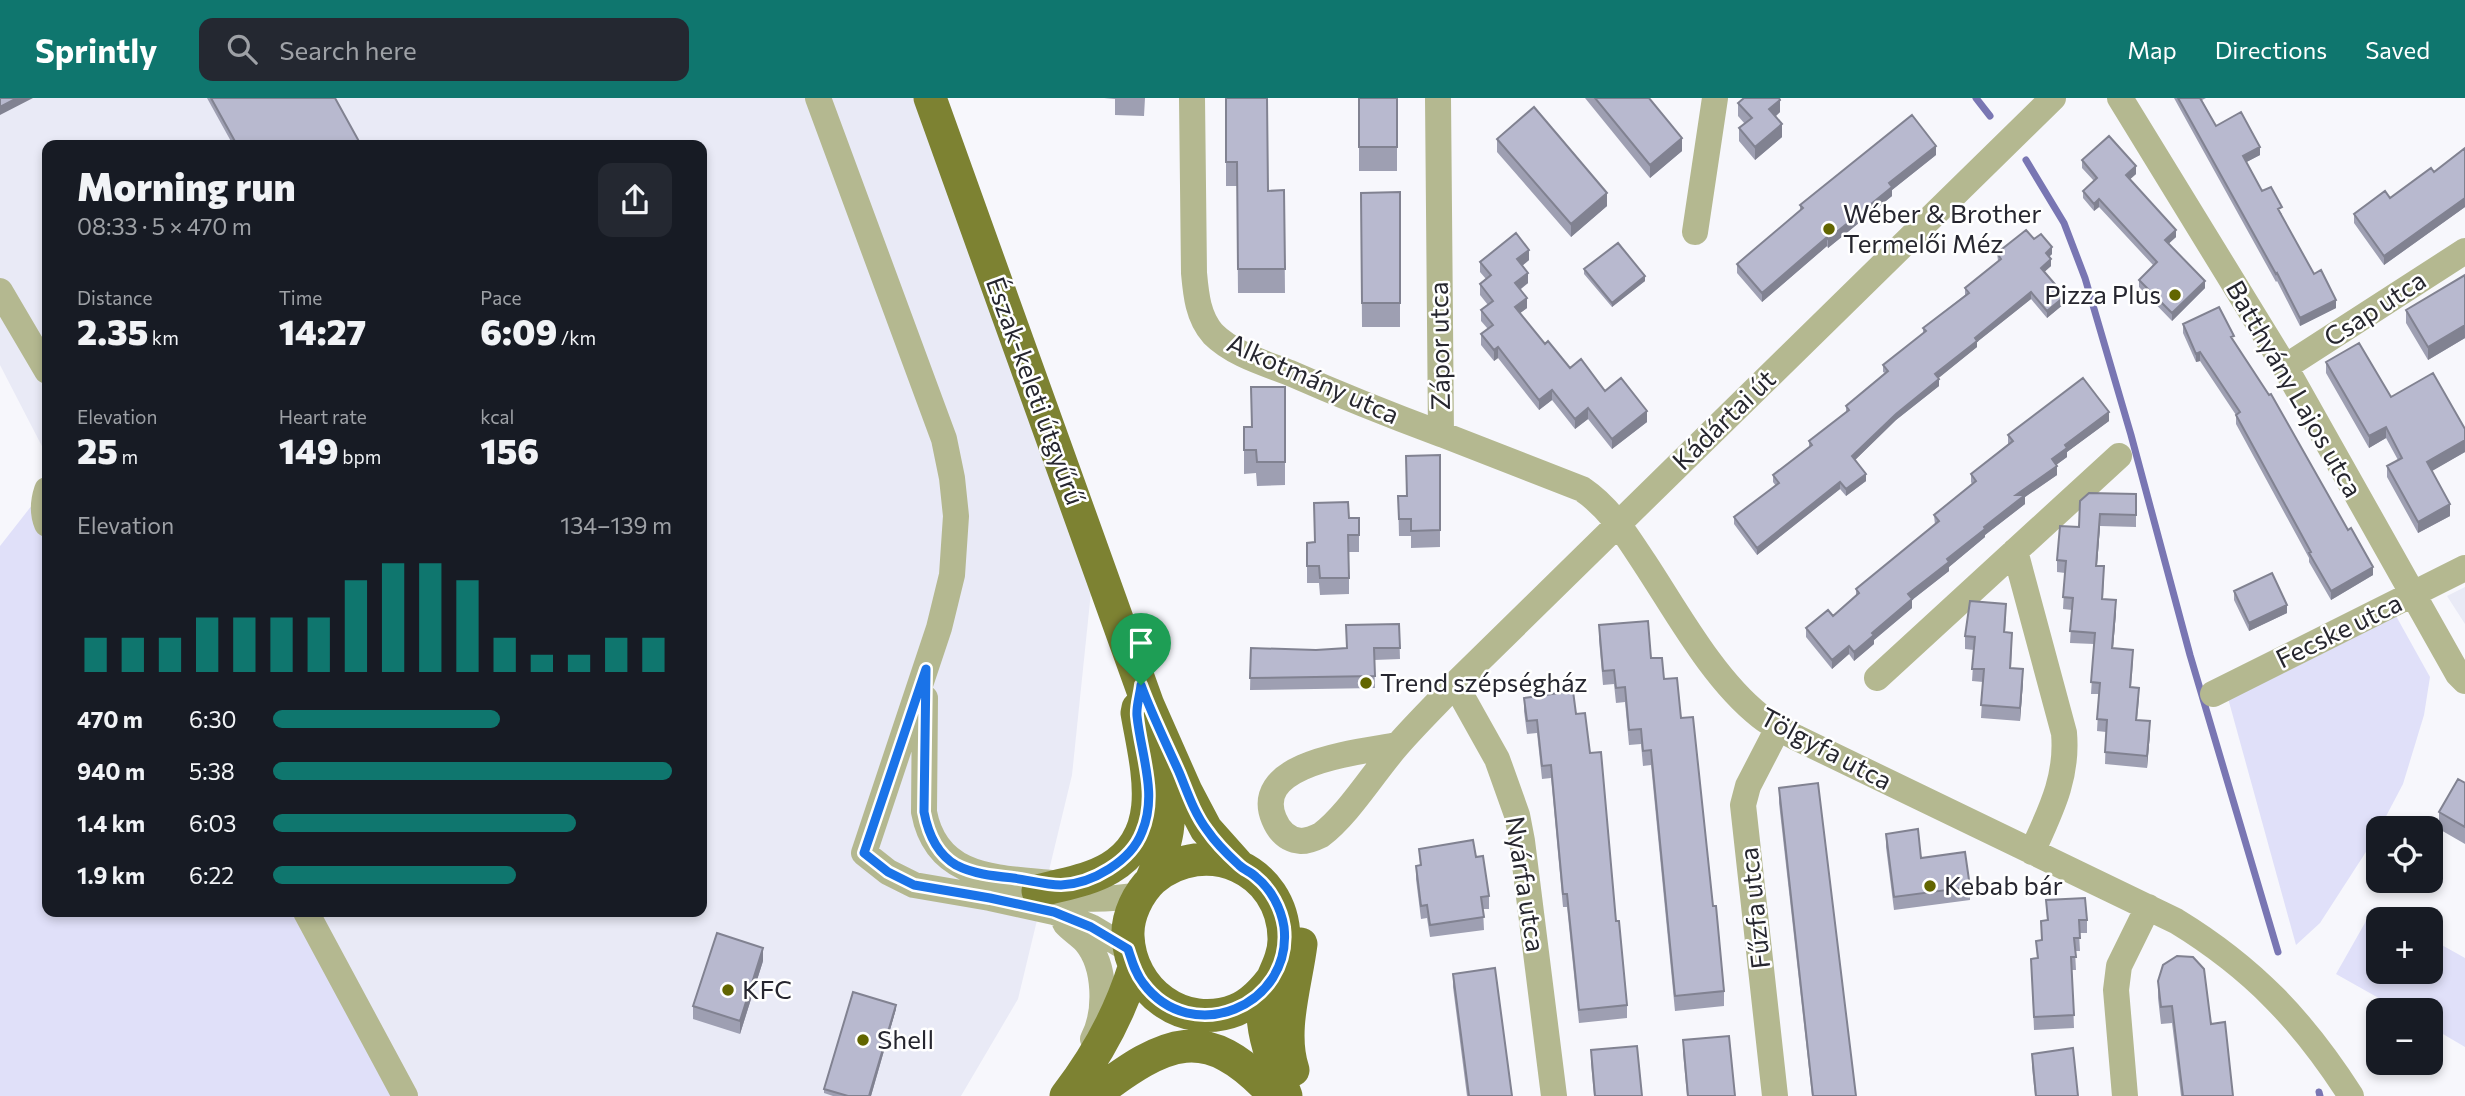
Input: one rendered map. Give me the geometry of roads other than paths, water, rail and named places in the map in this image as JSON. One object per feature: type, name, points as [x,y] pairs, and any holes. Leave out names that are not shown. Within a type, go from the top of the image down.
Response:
[{"type":"main road","name":"Észak-keleti útgyűrű","points":[[930,98],[1141,685]]},
{"type":"main road","points":[[1141,685],[1186,791],[1206,829],[1239,866]]},
{"type":"main road","points":[[1086,1088],[1124,1001],[1131,959],[1128,931],[1132,912],[1166,848],[1168,797],[1141,685]]},
{"type":"main road","points":[[1051,896],[1109,869],[1128,856],[1142,833],[1149,808],[1148,781],[1137,713],[1141,685]]},
{"type":"main road","points":[[1141,685],[1167,710],[1204,794],[1215,812],[1242,843],[1272,866],[1285,881],[1294,898],[1302,937],[1292,1003],[1284,1095]]},
{"type":"main road","points":[[1145,888],[1167,870],[1184,862],[1202,859],[1221,860],[1239,866],[1255,876],[1268,889],[1278,906],[1284,941],[1282,959],[1262,1007],[1284,1095]]},
{"type":"main road","points":[[1131,959],[1142,983],[1168,1006],[1185,1013],[1211,1015],[1237,1032],[1284,1095]]},
{"type":"main road","points":[[1086,1088],[1166,1029],[1236,1010],[1252,1001],[1275,975]]},
{"type":"main road","points":[[1086,1088],[1152,1056],[1181,1046],[1214,1050],[1233,1058],[1284,1095]]},
{"type":"street","points":[[818,98],[944,439],[953,478],[957,516],[952,575],[939,628],[864,853],[888,872],[914,885],[990,898],[1057,896],[1108,900],[1145,888]]},
{"type":"street","name":"Alkotmány utca","points":[[1192,98],[1194,273],[1202,317],[1212,332],[1228,346],[1249,356],[1368,407],[1441,434]]},
{"type":"street","name":"Zápor utca","points":[[1438,98],[1441,434],[1582,489],[1598,500],[1618,523]]},
{"type":"street","points":[[1695,232],[1715,98]]},
{"type":"street","name":"Kádártai út","points":[[1397,745],[1310,763],[1289,773],[1278,784],[1272,797],[1272,813],[1278,828],[1289,839],[1303,841],[1318,836],[1332,825],[1397,745],[1455,684],[2053,98]]},
{"type":"street","name":"Batthyány Lajos utca","points":[[2120,98],[2285,367],[2412,595],[2458,674],[2465,681]]},
{"type":"street","name":"Csap utca","points":[[2285,367],[2465,251]]},
{"type":"street","points":[[0,291],[42,362]]},
{"type":"street","points":[[1877,678],[2119,456]]},
{"type":"street","name":"Tölgyfa utca","points":[[1618,523],[1716,669],[1738,696],[1761,717],[1778,728],[2176,920],[2233,958],[2274,995],[2332,1066],[2351,1096]]},
{"type":"street","points":[[2015,551],[2064,733],[2066,754],[2062,781],[2055,802],[2032,852]]},
{"type":"street","name":"Fecske utca","points":[[2213,694],[2465,568]]},
{"type":"street","points":[[926,669],[924,812],[933,842],[956,864],[969,870],[1051,896],[1131,959]]},
{"type":"street","name":"Nyárfa utca","points":[[1455,684],[1497,759],[1517,815],[1554,1096]]},
{"type":"street","name":"Fűzfa utca","points":[[1775,1096],[1743,805],[1748,786],[1778,728]]},
{"type":"street","points":[[1051,896],[1069,928],[1086,942],[1096,961],[1101,981],[1102,1008],[1097,1031],[1087,1051],[1086,1088]]},
{"type":"street","points":[[2125,1096],[2116,990],[2119,966],[2148,907]]},
{"type":"street","points":[[309,917],[405,1096]]},
{"type":"waterway","points":[[1976,98],[1990,116]]},
{"type":"waterway","points":[[2026,160],[2064,223],[2085,278],[2131,435],[2190,655],[2278,952]]},
{"type":"waterway","points":[[2319,1092],[2320,1096]]},
{"type":"place","name":"Wéber & Brother Termelői Méz","points":[[1829,229]]},
{"type":"place","name":"Pizza Plus","points":[[2175,295]]},
{"type":"place","name":"Trend szépségház","points":[[1366,683]]},
{"type":"place","name":"Kebab bár","points":[[1930,886]]},
{"type":"place","name":"KFC","points":[[728,990]]},
{"type":"place","name":"Shell","points":[[863,1040]]}]
